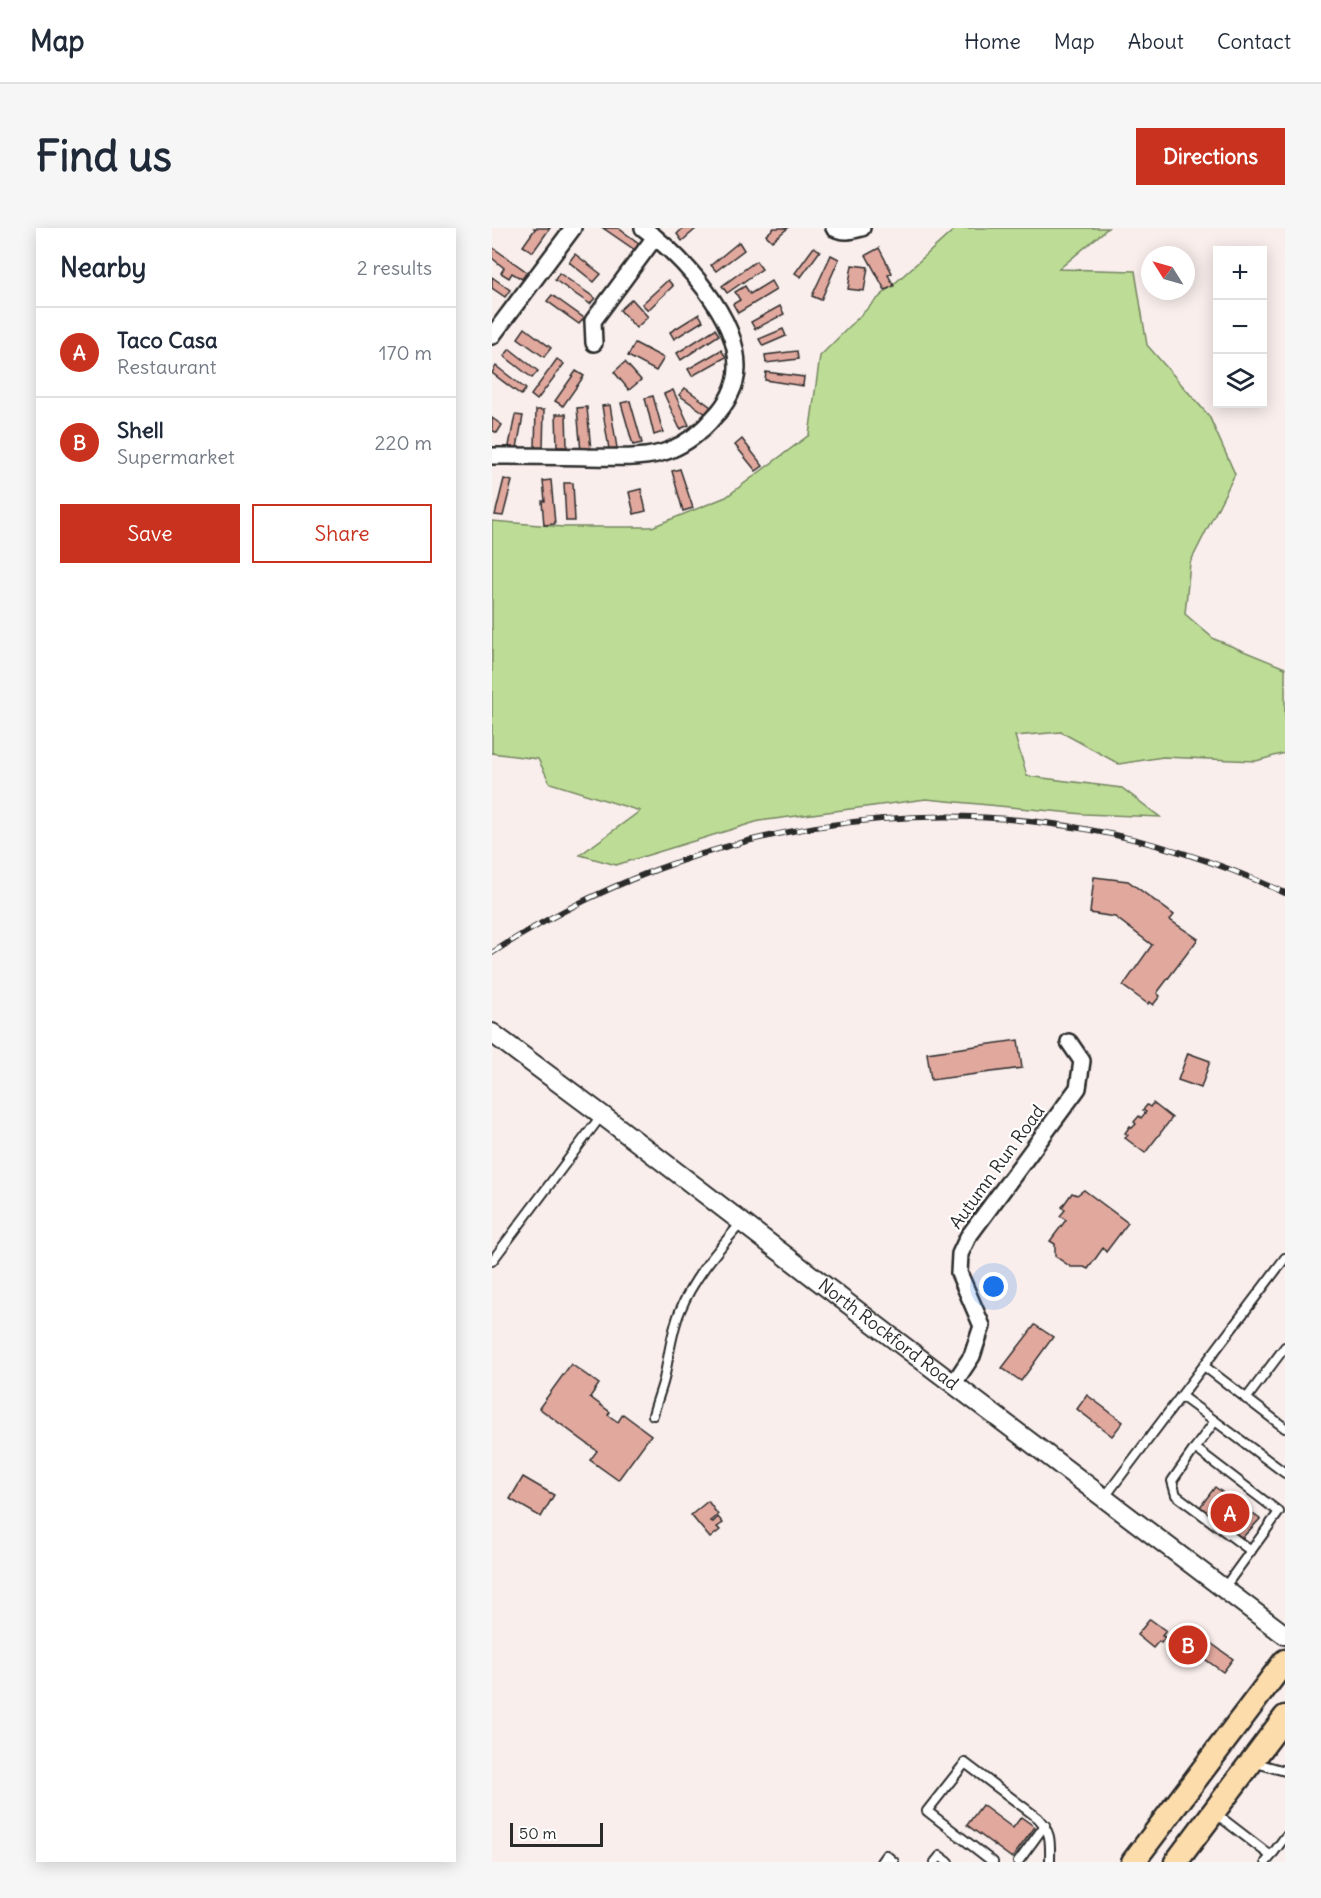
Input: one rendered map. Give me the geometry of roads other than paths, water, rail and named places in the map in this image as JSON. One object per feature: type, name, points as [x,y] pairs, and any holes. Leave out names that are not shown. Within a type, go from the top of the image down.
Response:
[{"type":"main road","points":[[1133,1862],[1285,1661]]},
{"type":"main road","points":[[1176,1862],[1285,1717]]},
{"type":"street","points":[[492,336],[573,228]]},
{"type":"street","points":[[834,228],[851,232],[862,228]]},
{"type":"street","points":[[492,456],[625,457],[670,450],[706,427],[720,411],[736,380],[738,368],[733,345],[726,326],[707,291],[692,273],[649,232],[592,321],[594,343]]},
{"type":"street","name":"North Rockford Road","points":[[492,1033],[1285,1635]]},
{"type":"street","name":"Autumn Run Road","points":[[954,1383],[972,1356],[982,1326],[959,1273],[960,1254],[968,1237],[1078,1088],[1082,1061],[1069,1042]]},
{"type":"lane","points":[[492,1261],[602,1115]]},
{"type":"lane","points":[[653,1414],[680,1310],[699,1276],[742,1222]]},
{"type":"lane","points":[[1104,1498],[1285,1258]]},
{"type":"lane","points":[[1246,1399],[1285,1347]]},
{"type":"lane","points":[[1204,1366],[1285,1428]]},
{"type":"lane","points":[[1181,1396],[1285,1473]]},
{"type":"lane","points":[[1215,1421],[1172,1481],[1176,1495],[1251,1551]]},
{"type":"lane","points":[[1195,1448],[1282,1513],[1224,1588]]},
{"type":"lane","points":[[1251,1762],[1285,1771]]},
{"type":"lane","points":[[993,1862],[927,1811],[965,1763],[1045,1825],[1049,1832],[1050,1862]]},
{"type":"lane","points":[[1213,1812],[1269,1859],[1285,1837]]},
{"type":"lane","points":[[1018,1862],[1045,1825]]},
{"type":"lane","points":[[881,1862],[886,1855],[894,1862]]},
{"type":"lane","points":[[935,1862],[940,1856],[948,1862]]},
{"type":"railway","points":[[492,953],[584,901],[680,861],[779,834],[881,819],[983,818],[1086,829],[1187,854],[1285,893]]},
{"type":"place","name":"Taco Casa","points":[[1230,1513]]},
{"type":"place","name":"Shell","points":[[1188,1645]]}]
